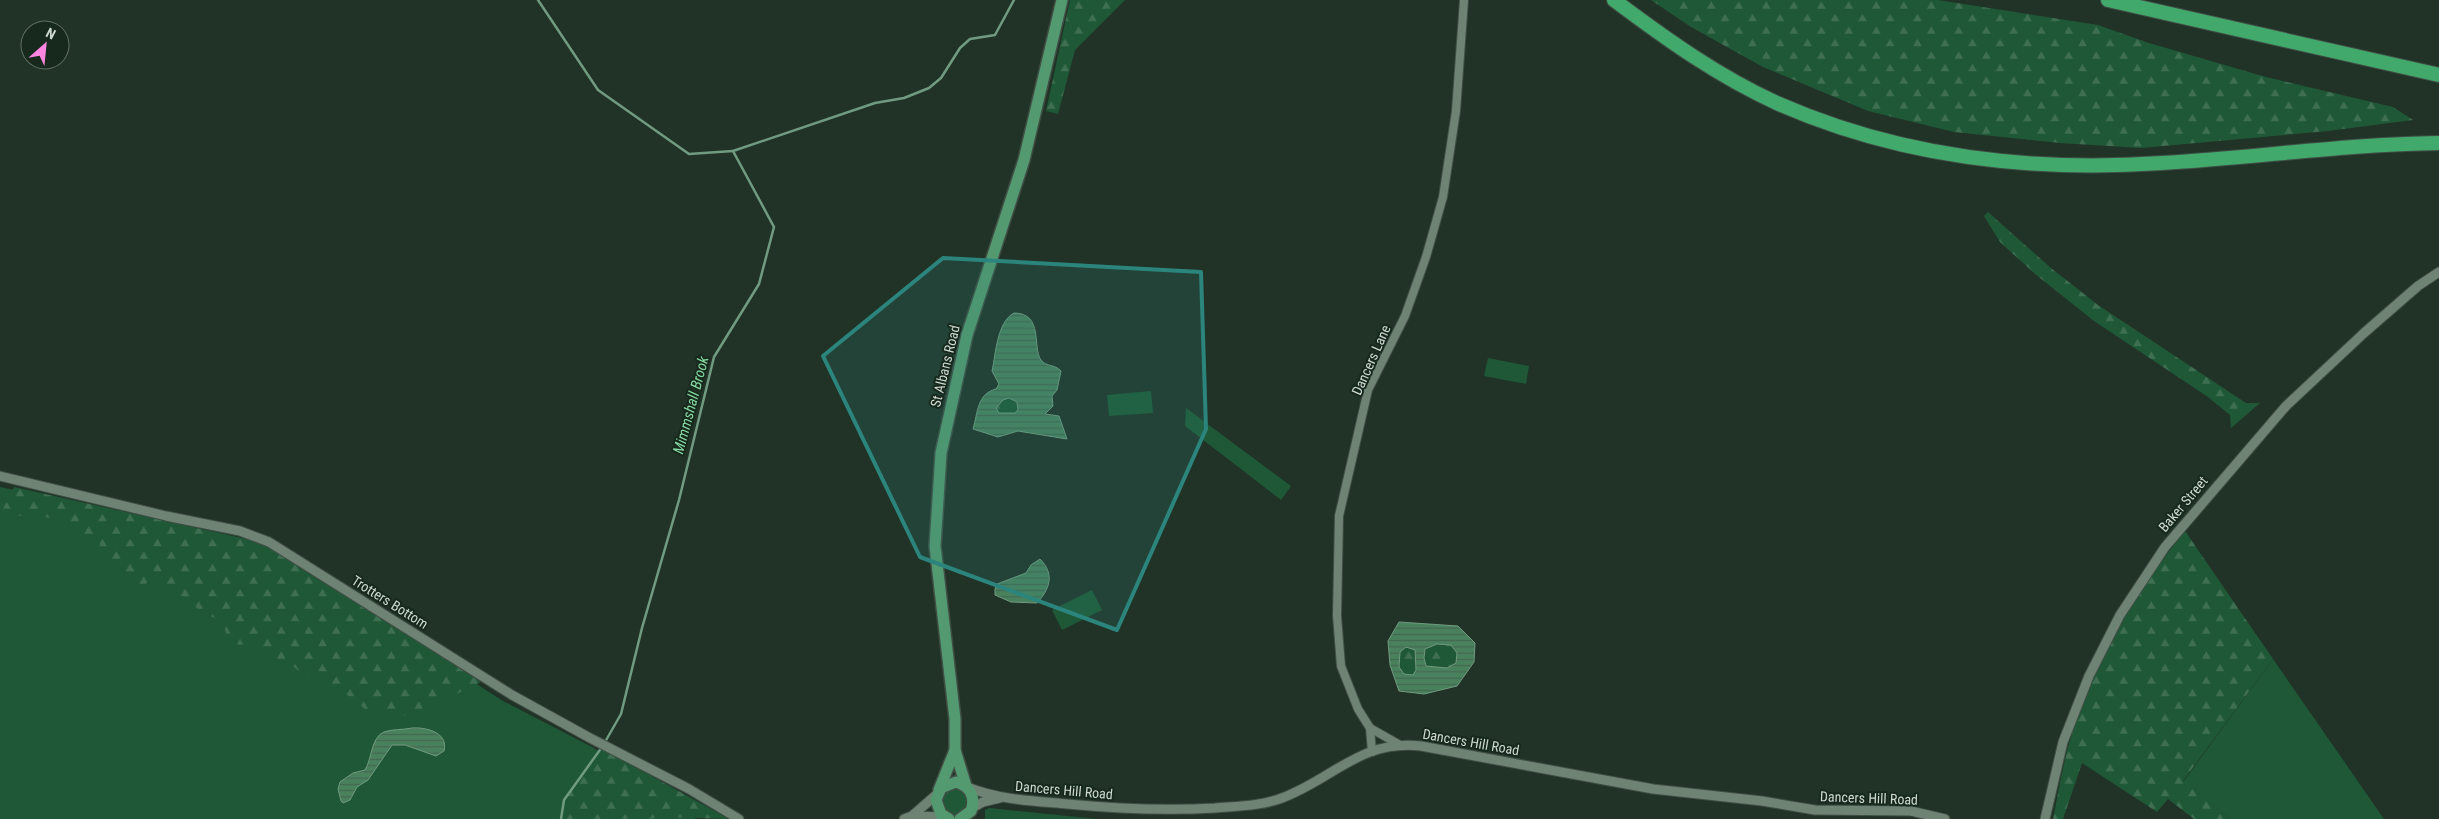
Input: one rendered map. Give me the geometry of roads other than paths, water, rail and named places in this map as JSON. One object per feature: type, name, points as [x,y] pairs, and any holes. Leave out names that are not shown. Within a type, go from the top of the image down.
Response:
[{"type":"highway","points":[[1614,0],[1668,40],[1707,65],[1778,103],[1869,137],[1932,152],[2000,162],[2062,166],[2161,164],[2352,147],[2439,143]]},
{"type":"highway","points":[[2108,0],[2439,75]]},
{"type":"main road","name":"St Albans Road","points":[[971,813],[973,797],[967,787],[955,750],[955,719],[936,546],[941,453],[967,335],[1024,160],[1062,0]]},
{"type":"main road","name":"St Albans Road","points":[[937,793],[955,750]]},
{"type":"main road","points":[[947,818],[936,805],[937,793],[951,783],[967,787]]},
{"type":"main road","points":[[960,819],[971,813]]},
{"type":"street","name":"Dancers Lane","points":[[1372,752],[1370,728],[1358,709],[1341,666],[1337,616],[1339,516],[1368,390],[1405,316],[1426,257],[1443,197],[1456,111],[1464,0]]},
{"type":"street","name":"Baker Street","points":[[2045,819],[2063,742],[2089,676],[2120,615],[2165,547],[2286,406],[2325,367],[2418,286],[2439,272]]},
{"type":"street","name":"Trotters Bottom","points":[[0,476],[254,536],[306,564],[512,694],[608,748],[689,789],[739,819]]},
{"type":"street","points":[[1370,728],[1400,744]]},
{"type":"street","name":"Dancers Hill Road","points":[[967,787],[1000,798],[1151,811],[1256,804],[1295,792],[1331,770],[1372,752],[1400,744],[1421,746],[1653,789],[1762,801],[1840,815],[1903,810],[1945,819]]},
{"type":"street","points":[[908,817],[937,793]]},
{"type":"street","name":"Dancers Hill Road","points":[[971,813],[982,802],[1000,798]]},
{"type":"street","points":[[908,817],[947,818]]},
{"type":"waterway","points":[[538,0],[598,90],[689,154],[733,151]]},
{"type":"waterway","name":"Mimmshall Brook","points":[[605,742],[621,714],[642,628],[679,500],[714,357],[759,284],[774,227],[733,151],[875,103],[904,98],[929,88],[941,78],[960,48],[970,39],[995,35],[1014,0]]},
{"type":"waterway","points":[[561,819],[564,800],[602,747]]}]
